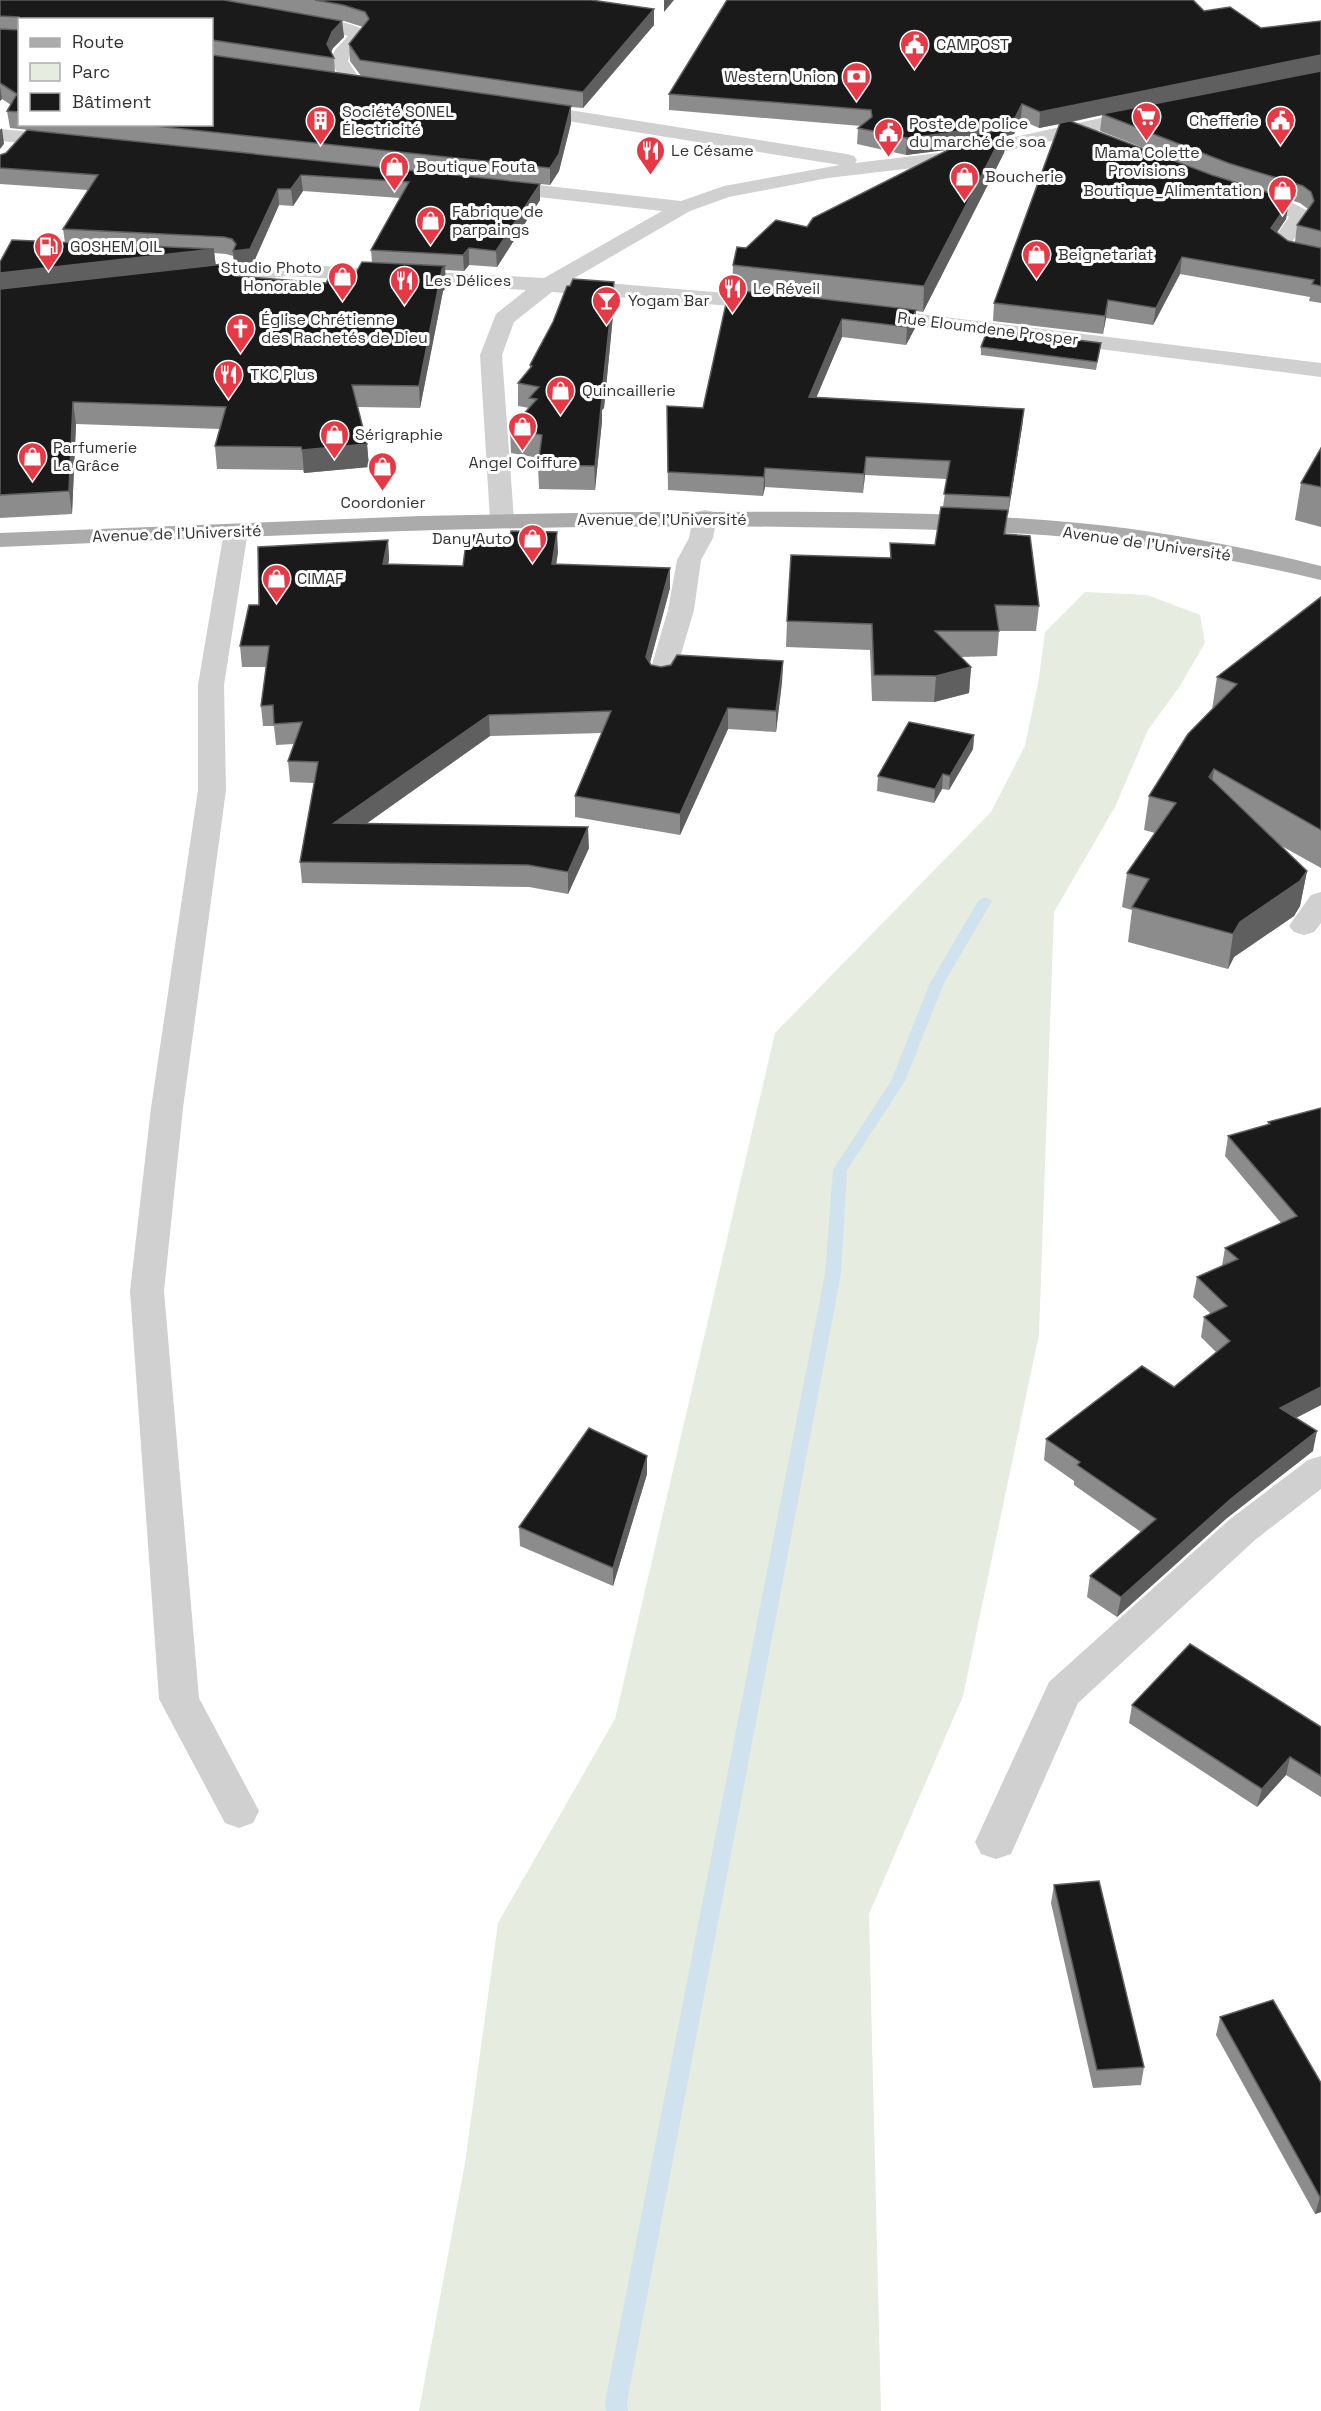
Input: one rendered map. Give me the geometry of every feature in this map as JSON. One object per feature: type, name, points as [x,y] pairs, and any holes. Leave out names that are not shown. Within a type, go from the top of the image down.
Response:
[{"type":"main road","name":"Avenue de l'Université","points":[[0,540],[502,520],[705,517],[1001,525],[1126,537],[1215,551],[1321,573]]},
{"type":"street","points":[[278,17],[344,28],[359,34],[341,54],[339,61],[354,84]]},
{"type":"street","points":[[330,81],[377,87]]},
{"type":"street","points":[[504,106],[881,166]]},
{"type":"street","points":[[502,520],[491,356],[504,319],[528,298],[548,285],[684,207],[724,192],[773,181],[947,158],[1163,110]]},
{"type":"street","points":[[1071,129],[1108,144]]},
{"type":"street","points":[[0,135],[84,143]]},
{"type":"street","points":[[6,158],[24,137]]},
{"type":"street","points":[[475,184],[684,207]]},
{"type":"street","points":[[1228,189],[1292,208],[1299,214],[1299,219],[1280,244],[1286,249],[1321,257]]},
{"type":"street","points":[[201,261],[285,270],[548,285],[789,304]]},
{"type":"street","points":[[175,284],[285,270]]},
{"type":"street","name":"Rue Eloumdene Prosper","points":[[847,311],[1321,370]]},
{"type":"street","points":[[661,678],[681,610],[689,560],[701,538],[705,517]]},
{"type":"street","points":[[236,531],[211,685],[212,790],[167,1108],[147,1291],[179,1699],[239,1811]]},
{"type":"street","points":[[1304,926],[1321,901]]},
{"type":"street","points":[[996,1842],[1063,1693],[1242,1530],[1321,1469]]},
{"type":"green space","points":[[1085,592],[1147,595],[1200,615],[1205,643],[1180,686],[1148,730],[1115,807],[1054,912],[1039,1334],[963,1696],[869,1914],[881,2411],[419,2411],[465,2163],[498,1923],[615,1719],[775,1033],[991,812],[1025,746],[1039,678],[1045,632]]},
{"type":"building","points":[[0,0],[224,0],[342,21],[332,32],[327,44],[334,58],[213,40],[213,18],[19,18],[0,16]]},
{"type":"building","points":[[315,0],[591,0],[654,9],[583,92],[360,60],[349,44],[369,19],[365,12]]},
{"type":"building","points":[[727,0],[1193,0],[1204,11],[1230,7],[1261,28],[1321,21],[1321,55],[1040,112],[1022,104],[1015,118],[948,133],[907,138],[858,128],[872,117],[871,110],[669,94]]},
{"type":"building","points":[[0,29],[18,30],[18,112],[7,111],[17,94],[0,83]]},
{"type":"building","points":[[213,55],[571,106],[559,154],[550,168],[156,126],[213,126]]},
{"type":"building","points":[[1321,71],[1321,231],[1297,225],[1314,201],[1311,192],[1303,186],[1228,163],[1102,114]]},
{"type":"building","points":[[1070,121],[1212,175],[1286,198],[1289,202],[1271,228],[1288,241],[1321,248],[1321,286],[1312,284],[1314,280],[1182,257],[1156,308],[1108,300],[1105,316],[994,303],[1060,123]]},
{"type":"building","points":[[1006,128],[924,286],[733,265],[737,247],[746,248],[776,220],[807,227],[813,218],[964,142],[956,140]]},
{"type":"building","points":[[27,130],[540,184],[496,251],[469,248],[463,255],[371,250],[409,182],[301,175],[291,189],[278,189],[250,249],[233,251],[236,244],[232,239],[224,237],[63,229],[98,175],[0,168],[0,155],[6,153]]},
{"type":"building","points":[[12,240],[214,249],[0,273],[0,262]]},
{"type":"building","points":[[242,262],[235,276],[326,283],[331,274],[354,276],[362,262],[445,266],[442,269],[419,386],[352,385],[367,444],[302,450],[301,447],[215,446],[226,407],[73,402],[69,491],[0,495],[0,289]]},
{"type":"building","points":[[573,279],[614,282],[603,384],[592,397],[602,398],[595,466],[538,465],[542,435],[510,429],[537,399],[529,398],[539,387],[518,383],[532,366],[530,365],[553,322],[567,286],[570,286]]},
{"type":"building","points":[[729,290],[916,310],[907,327],[842,319],[809,397],[1024,409],[1010,497],[944,494],[950,461],[866,457],[864,474],[765,468],[764,477],[668,472],[667,406],[703,408]]},
{"type":"building","points":[[988,329],[1101,343],[1097,362],[981,347]]},
{"type":"building","points":[[1321,448],[1321,487],[1301,483]]},
{"type":"building","points":[[941,507],[1008,510],[1004,534],[1030,536],[1039,606],[995,605],[999,631],[935,631],[971,667],[936,676],[874,675],[872,624],[787,621],[791,555],[891,558],[890,543],[935,545]]},
{"type":"building","points":[[511,531],[557,532],[552,564],[670,568],[646,657],[651,665],[661,667],[671,665],[677,655],[783,661],[776,711],[728,708],[680,814],[575,796],[611,711],[489,715],[334,823],[588,827],[568,872],[528,865],[300,862],[318,762],[288,761],[302,722],[274,724],[273,705],[261,706],[269,646],[240,646],[249,605],[259,605],[258,547],[388,540],[383,564],[463,566],[467,535],[510,535]]},
{"type":"building","points":[[1321,597],[1321,830],[1214,769],[1209,777],[1307,871],[1300,881],[1240,922],[1233,934],[1132,907],[1149,879],[1127,873],[1176,803],[1149,796],[1188,734],[1237,684],[1217,677]]},
{"type":"building","points":[[909,722],[974,735],[950,776],[943,774],[935,789],[878,776]]},
{"type":"building","points":[[1321,1108],[1321,1387],[1280,1408],[1317,1431],[1232,1498],[1121,1597],[1090,1576],[1156,1519],[1077,1465],[1080,1462],[1046,1439],[1142,1366],[1174,1387],[1230,1341],[1204,1317],[1227,1306],[1197,1277],[1238,1259],[1225,1248],[1297,1216],[1228,1136],[1270,1124],[1268,1122]]},
{"type":"building","points":[[589,1428],[647,1456],[613,1568],[519,1527]]},
{"type":"building","points":[[1190,1644],[1321,1727],[1321,1776],[1290,1757],[1262,1789],[1132,1705]]},
{"type":"building","points":[[1099,1881],[1144,2067],[1097,2070],[1054,1885]]},
{"type":"building","points":[[1273,2000],[1321,2083],[1320,2197],[1220,2017]]},
{"type":"waterway","points":[[617,2411],[616,2402],[833,1274],[840,1170],[898,1081],[937,983],[985,901]]},
{"type":"place","name":"CAMPOST","points":[[915,70]]},
{"type":"place","name":"Western Union","points":[[857,102]]},
{"type":"place","name":"Mama Colette Provisions","points":[[1147,142]]},
{"type":"place","name":"Société SONEL Électricité","points":[[321,146]]},
{"type":"place","name":"Chefferie","points":[[1280,146]]},
{"type":"place","name":"Poste de police du marché de soa","points":[[888,158]]},
{"type":"place","name":"Le Césame","points":[[650,176]]},
{"type":"place","name":"Boutique Fouta","points":[[395,192]]},
{"type":"place","name":"Boucherie","points":[[964,202]]},
{"type":"place","name":"Boutique_Alimentation","points":[[1283,216]]},
{"type":"place","name":"Fabrique de parpaings","points":[[431,246]]},
{"type":"place","name":"GOSHEM OIL","points":[[49,272]]},
{"type":"place","name":"Beignetariat","points":[[1037,280]]},
{"type":"place","name":"Studio Photo Honorable","points":[[343,302]]},
{"type":"place","name":"Les Délices","points":[[404,306]]},
{"type":"place","name":"Le Réveil","points":[[732,314]]},
{"type":"place","name":"Yogam Bar","points":[[607,326]]},
{"type":"place","name":"Église Chrétienne des Rachetés de Dieu","points":[[240,354]]},
{"type":"place","name":"TKC Plus","points":[[229,400]]},
{"type":"place","name":"Quincaillerie","points":[[561,416]]},
{"type":"place","name":"Angel Coiffure","points":[[523,452]]},
{"type":"place","name":"Sérigraphie","points":[[334,460]]},
{"type":"place","name":"Parfumerie La Grâce","points":[[32,482]]},
{"type":"place","name":"Coordonier","points":[[383,492]]},
{"type":"place","name":"Dany Auto","points":[[533,564]]},
{"type":"place","name":"CIMAF","points":[[276,604]]}]
